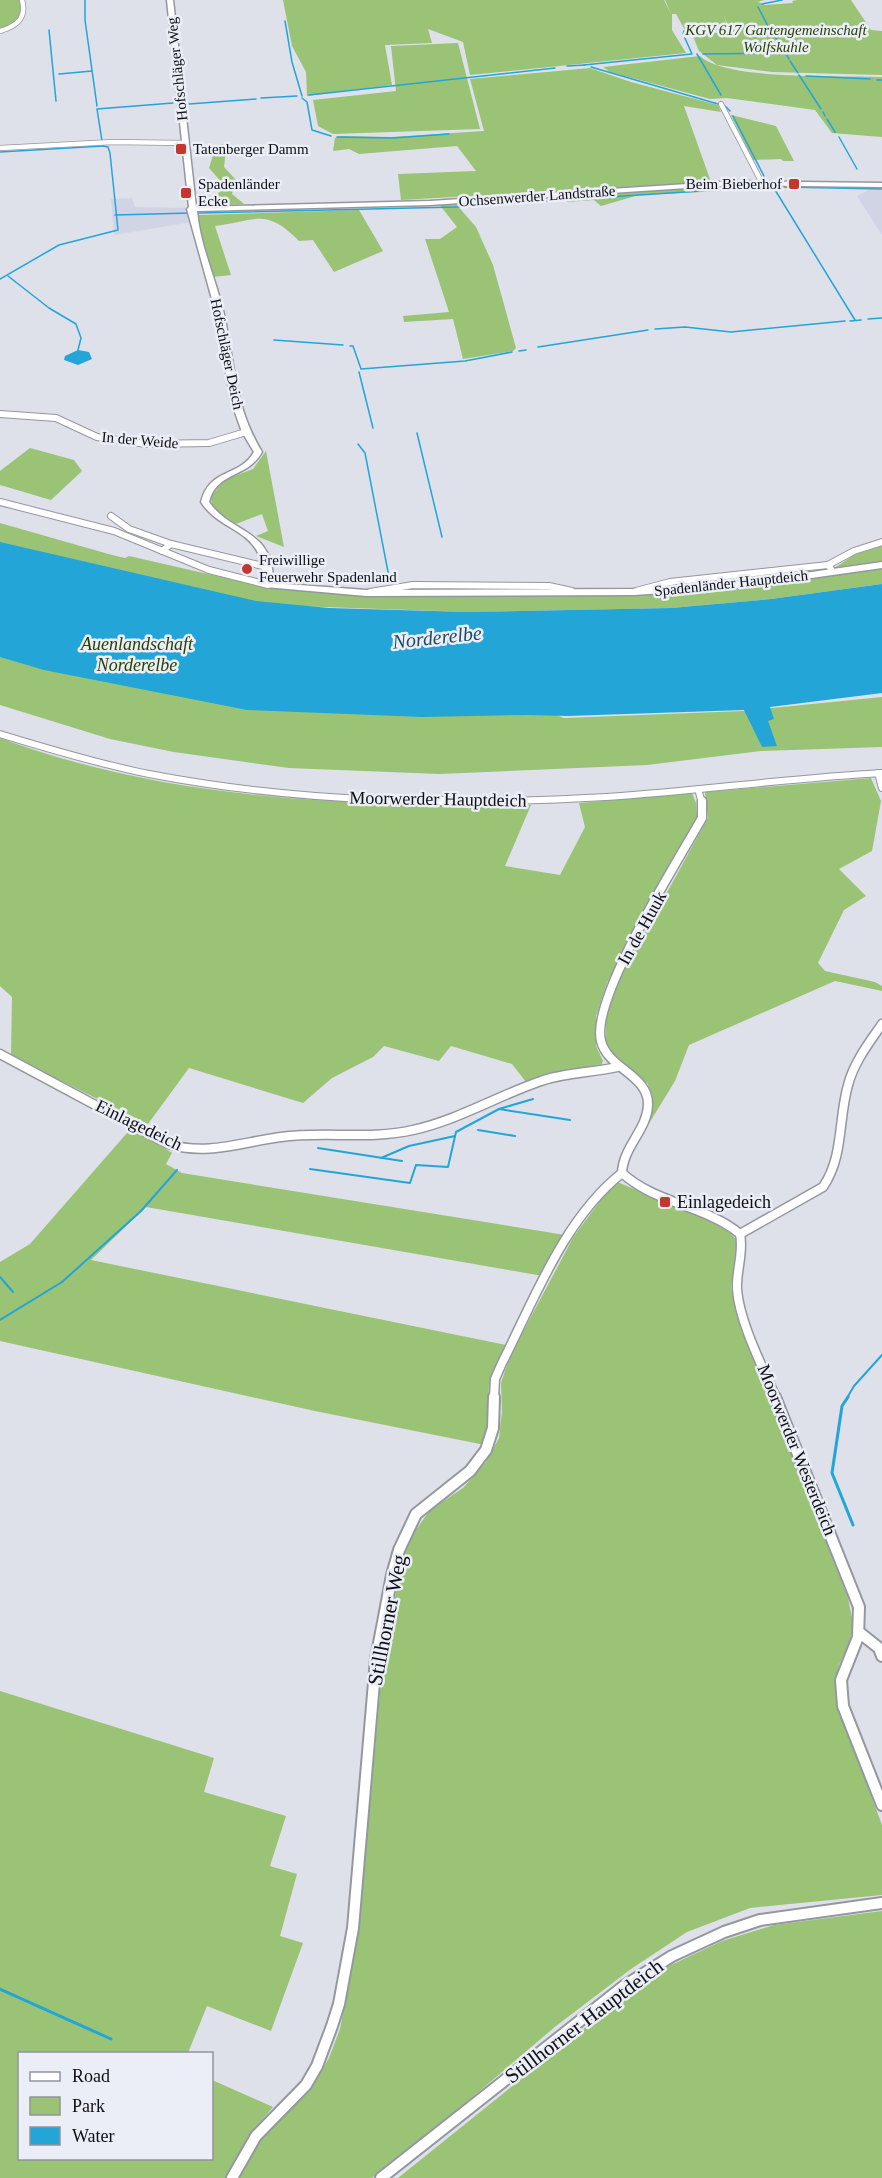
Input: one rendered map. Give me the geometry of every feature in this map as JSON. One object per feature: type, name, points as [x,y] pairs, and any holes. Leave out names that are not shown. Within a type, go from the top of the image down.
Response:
[{"type":"street","points":[[0,31],[15,24],[25,15],[26,10],[22,0]]},
{"type":"street","name":"Hofschläger Weg","points":[[170,0],[192,212]]},
{"type":"street","points":[[722,104],[762,183]]},
{"type":"street","points":[[0,148],[113,142],[184,143]]},
{"type":"street","name":"Ochsenwerder Landstraße","points":[[192,212],[424,204],[762,183],[882,185]]},
{"type":"street","name":"Hofschläger Deich","points":[[192,212],[219,310],[232,386],[246,432],[258,452],[256,458],[242,468],[219,478],[210,486],[205,502],[214,513],[253,539],[263,553],[267,567],[267,585]]},
{"type":"street","name":"In der Weide","points":[[0,414],[56,418],[97,437],[146,444],[209,443],[246,432]]},
{"type":"street","points":[[0,502],[114,531],[144,541],[162,551],[229,577],[267,585]]},
{"type":"street","points":[[111,516],[129,529],[171,544],[267,567]]},
{"type":"street","points":[[830,569],[849,553],[882,542]]},
{"type":"street","points":[[162,551],[171,544]]},
{"type":"street","name":"Spadenländer Hauptdeich","points":[[267,585],[366,593],[634,592],[747,584],[830,569],[882,565]]},
{"type":"street","name":"Moorwerder Hauptdeich","points":[[0,734],[126,771],[194,783],[283,793],[402,801],[515,801],[698,789],[880,773]]},
{"type":"street","points":[[880,773],[882,788]]},
{"type":"street","name":"In de Huuk","points":[[617,1067],[608,1057],[600,1041],[601,1017],[605,1000],[611,984],[702,818],[702,802],[698,789]]},
{"type":"street","points":[[621,1173],[636,1185],[722,1220],[740,1234],[822,1187],[832,1177],[836,1167],[843,1104],[848,1082],[866,1047],[882,1024]]},
{"type":"street","name":"Einlagedeich","points":[[0,1054],[140,1126],[168,1144],[207,1151],[283,1137],[315,1135],[366,1137],[412,1131],[450,1119],[559,1075],[617,1067]]},
{"type":"street","name":"Stillhorner Weg","points":[[232,2178],[256,2136],[306,2085],[325,2046],[339,2004],[352,1928],[376,1659],[399,1550],[408,1529],[423,1506],[460,1480],[481,1459],[492,1434],[495,1379],[502,1363],[576,1224],[611,1179],[621,1173],[624,1156],[643,1122],[648,1107],[647,1094],[643,1085],[617,1067]]},
{"type":"street","name":"Moorwerder Westerdeich","points":[[740,1234],[742,1243],[737,1288],[740,1309],[856,1594],[861,1622],[860,1633]]},
{"type":"street","points":[[882,1656],[874,1642],[860,1633],[845,1667],[841,1690],[843,1706],[882,1805]]},
{"type":"street","name":"Stillhorner Hauptdeich","points":[[381,2178],[624,1986],[667,1958],[716,1935],[758,1921],[807,1912],[882,1903]]},
{"type":"shaded area","points":[[864,185],[877,186],[882,191],[882,235],[857,196],[871,189]]},
{"type":"shaded area","points":[[132,198],[135,207],[187,208],[192,222],[114,235],[111,199]]},
{"type":"green space","points":[[0,0],[21,0],[23,15],[14,24],[2,30],[0,27]]},
{"type":"green space","name":"KGV 617 Gartengemeinschaft Wolfskuhle","points":[[283,0],[664,0],[671,14],[665,0],[764,0],[758,2],[765,5],[793,3],[792,1],[797,0],[851,0],[871,30],[882,31],[882,75],[773,72],[717,65],[699,51],[692,34],[731,32],[724,16],[728,28],[685,30],[676,14],[672,14],[672,30],[686,53],[470,75],[463,42],[428,29],[432,43],[385,45],[392,85],[307,96],[306,72],[292,46]]},
{"type":"green space","points":[[458,43],[480,129],[333,134],[318,126],[313,100],[396,91],[391,46]]},
{"type":"green space","points":[[700,56],[714,64],[734,70],[759,73],[882,77],[882,137],[832,133],[815,110],[727,98],[710,99],[610,72],[603,67]]},
{"type":"green space","points":[[590,68],[631,82],[718,105],[721,112],[684,106],[711,182],[401,200],[398,174],[476,171],[457,146],[359,154],[349,149],[333,151],[335,138],[340,136],[391,137],[484,131],[470,79]]},
{"type":"green space","points":[[731,115],[776,126],[794,161],[753,160]]},
{"type":"green space","points":[[227,143],[224,167],[236,180],[232,194],[244,204],[207,206],[225,186],[209,168],[216,146]]},
{"type":"green space","points":[[761,183],[765,189],[639,195],[601,206],[594,200],[567,202],[564,195]]},
{"type":"green space","points":[[455,203],[476,227],[493,265],[516,348],[513,351],[463,359],[453,319],[404,322],[403,316],[449,312],[425,239],[440,239],[457,227],[439,204]]},
{"type":"green space","points":[[359,210],[383,251],[334,272],[313,240],[299,241],[287,230],[268,220],[251,220],[215,226],[231,275],[213,277],[196,215]]},
{"type":"green space","points":[[30,448],[74,460],[82,471],[51,500],[0,485],[0,471]]},
{"type":"green space","points":[[266,451],[284,547],[256,536],[268,531],[262,514],[236,524],[212,509],[211,497],[224,480],[253,469]]},
{"type":"green space","name":"Auenlandschaft Norderelbe","points":[[0,523],[112,555],[125,558],[129,556],[269,588],[396,596],[677,593],[785,582],[882,568],[882,584],[771,599],[671,608],[467,612],[295,606],[564,718],[742,711],[882,697],[882,747],[761,751],[647,765],[439,774],[289,768],[174,752],[110,739],[0,705]]},
{"type":"green space","points":[[882,546],[882,561],[836,567],[854,555]]},
{"type":"green space","points":[[0,738],[64,759],[129,775],[262,796],[396,804],[531,805],[505,866],[560,875],[585,827],[579,803],[692,793],[696,803],[697,817],[607,983],[596,1016],[596,1046],[603,1061],[601,1066],[570,1069],[526,1082],[512,1064],[451,1046],[439,1061],[384,1046],[373,1057],[332,1078],[303,1103],[189,1068],[148,1124],[11,1056],[12,997],[0,986]]},
{"type":"green space","points":[[871,778],[881,801],[872,851],[839,869],[866,896],[844,910],[818,963],[825,971],[875,982],[882,986],[882,991],[835,981],[689,1045],[675,1081],[631,1153],[653,1109],[648,1084],[620,1062],[606,1045],[606,1017],[616,985],[708,818],[705,792]]},
{"type":"green space","points":[[138,1132],[172,1153],[166,1164],[182,1173],[565,1235],[543,1276],[146,1207],[91,1260],[506,1345],[489,1386],[485,1445],[315,1411],[0,1341],[0,1262],[30,1244],[127,1133]]},
{"type":"green space","points":[[615,1181],[727,1228],[737,1241],[731,1288],[736,1309],[759,1375],[848,1598],[853,1623],[849,1645],[839,1665],[835,1688],[838,1707],[882,1825],[882,1895],[750,1908],[687,1932],[631,1969],[556,2026],[442,2123],[372,2178],[237,2178],[261,2138],[310,2091],[329,2058],[340,2029],[359,1928],[383,1659],[402,1561],[413,1534],[430,1510],[463,1488],[486,1462],[499,1438],[502,1411],[501,1383],[510,1356],[574,1236]]},
{"type":"green space","points":[[0,1691],[214,1758],[204,1792],[286,1816],[270,1866],[297,1874],[280,1936],[303,1943],[271,2031],[207,2006],[188,2052],[18,2052],[18,2160],[213,2160],[213,2080],[273,2107],[249,2135],[228,2178],[0,2178]]},
{"type":"green space","points":[[882,1911],[882,2178],[398,2178],[612,2006],[669,1966],[722,1941],[774,1925]]},
{"type":"water","points":[[78,350],[89,352],[92,359],[78,365],[64,360],[65,356]]},
{"type":"water","name":"Norderelbe","points":[[0,542],[256,601],[329,608],[467,612],[671,608],[771,599],[882,584],[882,693],[770,707],[774,719],[768,721],[777,746],[762,747],[744,710],[567,716],[422,717],[247,710],[44,670],[0,657]]},
{"type":"waterway","points":[[85,0],[85,20],[97,106]]},
{"type":"waterway","points":[[762,4],[782,0]]},
{"type":"waterway","points":[[683,34],[684,31],[768,26],[758,7]]},
{"type":"waterway","points":[[285,21],[292,62],[302,96]]},
{"type":"waterway","points":[[770,28],[783,50]]},
{"type":"waterway","points":[[49,30],[56,101]]},
{"type":"waterway","points":[[584,65],[692,54],[684,36]]},
{"type":"waterway","points":[[785,52],[789,59]]},
{"type":"waterway","points":[[703,54],[785,53]]},
{"type":"waterway","points":[[697,54],[721,95]]},
{"type":"waterway","points":[[790,61],[798,73]]},
{"type":"waterway","points":[[567,66],[585,65]]},
{"type":"waterway","points":[[591,67],[718,104]]},
{"type":"waterway","points":[[309,95],[555,68]]},
{"type":"waterway","points":[[59,74],[92,71]]},
{"type":"waterway","points":[[799,75],[821,109]]},
{"type":"waterway","points":[[806,76],[870,79]]},
{"type":"waterway","points":[[877,80],[882,80]]},
{"type":"waterway","points":[[261,98],[297,96]]},
{"type":"waterway","points":[[302,98],[307,102],[312,130],[331,136]]},
{"type":"waterway","points":[[189,104],[256,99]]},
{"type":"waterway","points":[[102,141],[97,109],[173,103]]},
{"type":"waterway","points":[[725,106],[730,111]]},
{"type":"waterway","points":[[823,112],[825,116]]},
{"type":"waterway","points":[[733,116],[766,180]]},
{"type":"waterway","points":[[827,119],[835,132]]},
{"type":"waterway","points":[[337,137],[393,138],[449,134]]},
{"type":"waterway","points":[[839,137],[857,169]]},
{"type":"waterway","points":[[0,152],[103,146]]},
{"type":"waterway","points":[[103,146],[108,147],[110,153],[116,215]]},
{"type":"waterway","points":[[772,185],[855,320]]},
{"type":"waterway","points":[[197,213],[455,207],[763,187]]},
{"type":"waterway","points":[[784,187],[882,189]]},
{"type":"waterway","points":[[116,215],[191,213]]},
{"type":"waterway","points":[[0,279],[59,245],[118,230],[116,215]]},
{"type":"waterway","points":[[8,276],[49,308],[76,324],[81,338],[78,350]]},
{"type":"waterway","points":[[868,319],[882,318]]},
{"type":"waterway","points":[[850,321],[861,320]]},
{"type":"waterway","points":[[655,329],[685,327],[731,332],[845,321]]},
{"type":"waterway","points":[[538,347],[648,330]]},
{"type":"waterway","points":[[274,340],[343,345]]},
{"type":"waterway","points":[[350,346],[353,346],[361,369],[465,361],[512,352]]},
{"type":"waterway","points":[[519,351],[526,350]]},
{"type":"waterway","points":[[359,372],[373,428]]},
{"type":"waterway","points":[[417,433],[442,537]]},
{"type":"waterway","points":[[358,444],[365,453],[389,577]]},
{"type":"waterway","points":[[499,1109],[533,1099]]},
{"type":"waterway","points":[[310,1169],[410,1183],[416,1165],[448,1167],[456,1132],[499,1109]]},
{"type":"waterway","points":[[499,1109],[570,1120]]},
{"type":"waterway","points":[[478,1130],[515,1136]]},
{"type":"waterway","points":[[381,1158],[409,1146],[455,1136]]},
{"type":"waterway","points":[[318,1148],[381,1158]]},
{"type":"waterway","points":[[381,1158],[402,1161]]},
{"type":"waterway","points":[[0,1320],[62,1282],[141,1211],[177,1170]]},
{"type":"waterway","points":[[0,1277],[13,1292]]},
{"type":"waterway","points":[[847,1398],[854,1386],[882,1355]]},
{"type":"waterway","points":[[848,1397],[842,1406],[832,1473],[853,1525]]},
{"type":"waterway","points":[[0,1989],[111,2039]]},
{"type":"place","name":"Tatenberger Damm","points":[[181,149]]},
{"type":"place","name":"Beim Bieberhof","points":[[794,184]]},
{"type":"place","name":"Spadenländer Ecke","points":[[186,193]]},
{"type":"place","name":"Freiwillige Feuerwehr Spadenland","points":[[247,569]]},
{"type":"place","name":"Einlagedeich","points":[[665,1202]]}]
